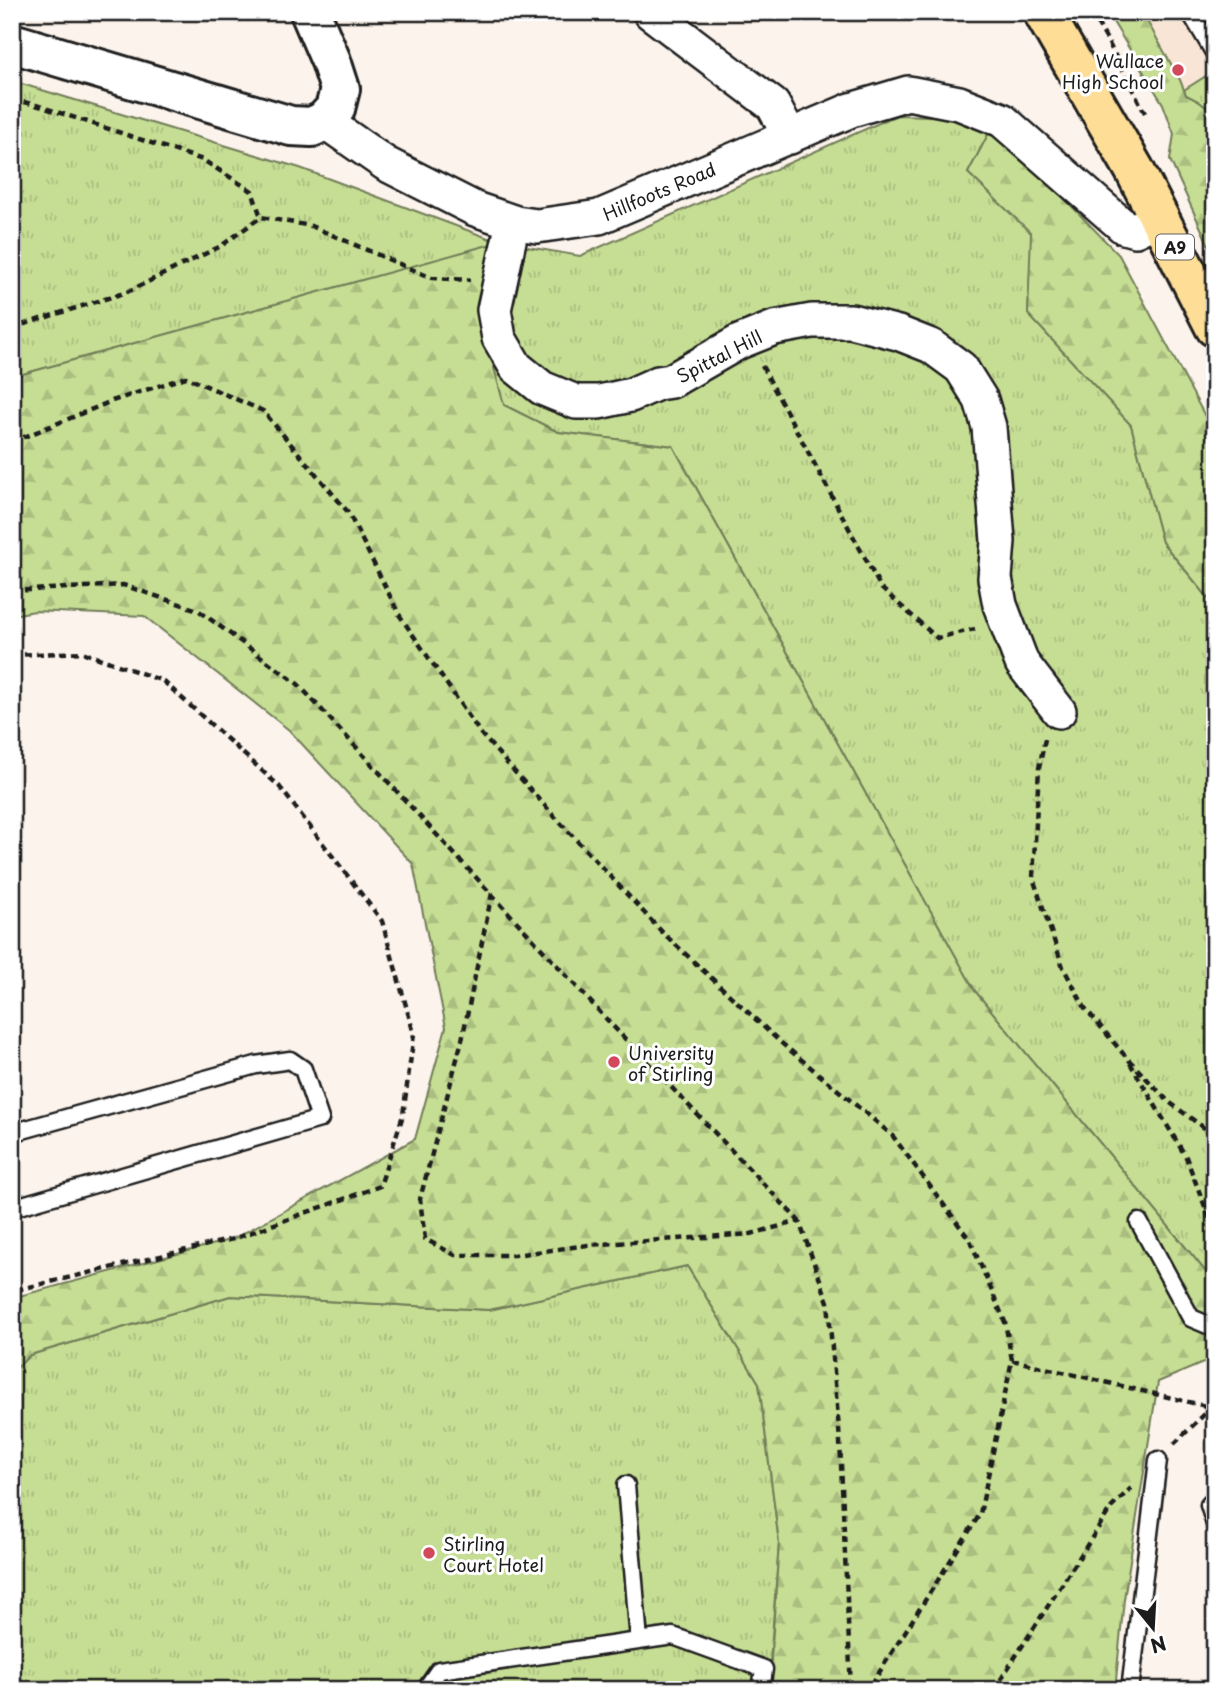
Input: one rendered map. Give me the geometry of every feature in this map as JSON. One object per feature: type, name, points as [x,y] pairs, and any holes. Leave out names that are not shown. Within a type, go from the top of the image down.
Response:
[{"type":"main road","points":[[12,43],[291,126],[312,127],[324,121],[335,109],[340,89],[310,12]]},
{"type":"main road","name":"A9","points":[[1043,12],[1134,169],[1215,327]]},
{"type":"street","points":[[650,12],[773,104],[790,137]]},
{"type":"street","name":"Hillfoots Road","points":[[324,121],[386,164],[475,209],[513,222],[537,226],[599,217],[851,110],[908,93],[959,103],[1002,120],[1124,227],[1135,230],[1160,218]]},
{"type":"street","name":"Spittal Hill","points":[[513,222],[494,310],[499,338],[516,367],[542,388],[576,402],[599,402],[631,396],[658,383],[671,381],[739,342],[774,328],[813,321],[851,321],[898,333],[931,346],[961,368],[981,400],[989,427],[998,541],[995,578],[1000,605],[1022,663],[1059,711]]},
{"type":"lane","points":[[1191,12],[1215,54]]},
{"type":"lane","points":[[12,1133],[256,1065],[290,1060],[303,1069],[320,1119],[12,1208]]},
{"type":"lane","points":[[1139,1222],[1191,1318],[1215,1328]]},
{"type":"lane","points":[[1130,1690],[1158,1460]]},
{"type":"lane","points":[[626,1485],[639,1641]]},
{"type":"lane","points":[[1215,1499],[1209,1505],[1215,1524]]},
{"type":"lane","points":[[425,1690],[439,1670],[673,1636],[764,1669],[761,1690]]},
{"type":"path","points":[[12,99],[203,160],[252,191],[261,216]]},
{"type":"path","points":[[12,328],[127,292],[221,246],[261,216],[311,226],[432,278],[469,280],[498,288]]},
{"type":"path","points":[[748,339],[881,588],[937,638],[1006,620]]},
{"type":"path","points":[[12,442],[112,401],[186,377],[263,411],[348,512],[400,616],[481,734],[663,933],[779,1041],[892,1135],[970,1240],[1005,1322],[1012,1360],[980,1514],[868,1690]]},
{"type":"path","points":[[12,591],[123,585],[198,610],[298,684],[610,1023],[799,1221],[828,1302],[840,1441],[851,1690]]},
{"type":"path","points":[[12,655],[82,652],[163,681],[279,786],[382,921],[414,1034],[403,1115],[380,1186],[233,1239],[12,1292]]},
{"type":"path","points":[[1059,711],[1047,730],[1039,768],[1032,878],[1063,967],[1085,1008],[1126,1057],[1169,1102],[1215,1136]]},
{"type":"path","points":[[492,893],[463,1040],[420,1199],[425,1239],[455,1255],[514,1255],[588,1245],[751,1234],[799,1221]]},
{"type":"path","points":[[1126,1057],[1186,1157],[1215,1233]]},
{"type":"path","points":[[1012,1360],[1212,1406]]},
{"type":"path","points":[[1158,1460],[1212,1406]]},
{"type":"path","points":[[994,1690],[1111,1508]]},
{"type":"shaded area","name":"Wallace High School","points":[[1107,12],[1215,12],[1215,168],[1124,43]]},
{"type":"green space","points":[[1107,12],[1142,12],[1186,95],[1215,114],[1215,259],[1170,160],[1174,134],[1163,104]]},
{"type":"green space","points":[[1206,76],[1215,83],[1215,114],[1186,95],[1184,90]]},
{"type":"green space","points":[[12,81],[300,168],[499,242],[580,256],[897,115],[960,117],[993,125],[968,173],[1032,233],[1028,314],[1131,425],[1162,542],[1215,606],[1215,1283],[975,991],[673,446],[558,432],[504,405],[484,331],[499,243],[12,377]]},
{"type":"green space","points":[[993,125],[1119,255],[1215,435],[1215,606],[1162,542],[1131,425],[1028,314],[1031,233],[968,173]]},
{"type":"green space","points":[[499,242],[484,331],[504,405],[558,432],[673,446],[975,991],[1215,1283],[1215,1358],[1158,1382],[1124,1599],[1115,1690],[769,1690],[779,1543],[759,1383],[687,1266],[489,1310],[230,1296],[30,1355],[12,1372],[12,1298],[233,1239],[415,1139],[446,1027],[413,864],[289,730],[144,616],[35,611],[12,615],[12,377]]},
{"type":"green space","points":[[687,1266],[759,1383],[779,1543],[768,1690],[12,1690],[12,1372],[30,1355],[230,1296],[489,1310]]},
{"type":"place","name":"Wallace High School","points":[[1178,70]]},
{"type":"place","name":"University of Stirling","points":[[614,1062]]},
{"type":"place","name":"Stirling Court Hotel","points":[[429,1553]]}]
